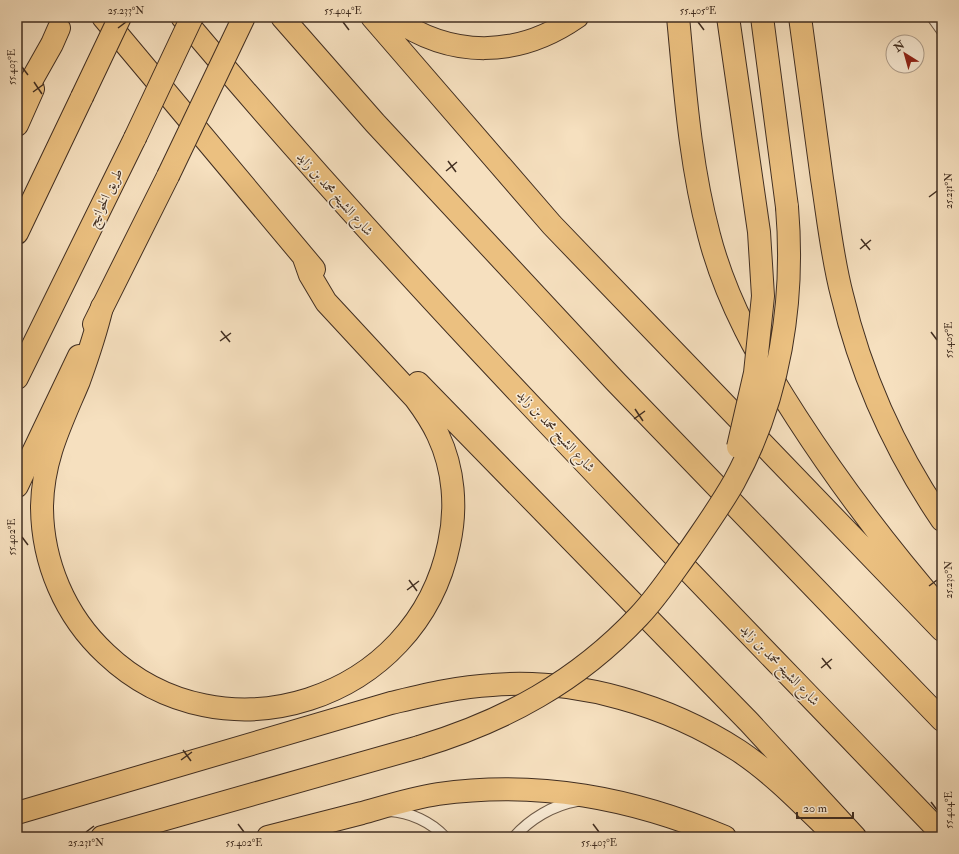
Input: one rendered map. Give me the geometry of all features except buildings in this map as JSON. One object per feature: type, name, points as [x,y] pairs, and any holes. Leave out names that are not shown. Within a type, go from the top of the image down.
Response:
[{"type":"main road","points":[[103,17],[304,258],[442,408],[754,728],[856,837]]},
{"type":"main road","points":[[17,234],[120,17]]},
{"type":"main road","name":"شارع الشيخ محمد بن زايد","points":[[182,17],[321,180],[561,436],[942,834]]},
{"type":"main road","name":"طريق الخوانيج","points":[[17,378],[192,17]]},
{"type":"main road","points":[[17,486],[102,307],[168,176],[244,17]]},
{"type":"main road","points":[[282,17],[375,123],[615,381],[942,720]]},
{"type":"main road","points":[[372,17],[552,225],[942,630]]},
{"type":"main road","points":[[392,17],[405,26],[434,40],[466,48],[496,49],[530,42],[561,28],[577,17]]},
{"type":"main road","points":[[678,17],[696,182],[709,237],[727,290],[750,340],[778,388],[812,441],[870,523],[942,610]]},
{"type":"main road","points":[[692,546],[718,495],[737,448],[748,411],[760,335],[762,296],[759,232],[728,17]]},
{"type":"main road","points":[[102,837],[461,735],[501,718],[539,697],[575,673],[608,646],[640,616],[667,582],[721,504],[746,459],[773,386],[788,310],[790,259],[787,207],[762,17]]},
{"type":"main road","points":[[800,17],[833,252],[853,336],[867,376],[902,455],[922,491],[942,520]]},
{"type":"main road","points":[[17,106],[58,30]]},
{"type":"main road","points":[[17,125],[58,30]]},
{"type":"main road","points":[[102,307],[87,359],[51,447],[43,487],[43,529],[47,551],[61,593],[72,613],[98,647],[126,671],[170,696],[211,707],[253,710],[294,704],[316,697],[356,678],[392,650],[407,633],[421,615],[441,575],[452,532],[454,510],[450,471],[446,452],[428,415],[415,398],[326,302],[310,275],[304,258]]},
{"type":"main road","points":[[17,813],[391,703],[434,692],[493,684],[545,685],[596,692],[646,706],[694,726],[739,751],[781,782],[836,837]]},
{"type":"main road","points":[[268,837],[412,799],[474,790],[548,790],[604,798],[656,811],[725,837]]},
{"type":"lane","points":[[932,17],[942,31]]},
{"type":"lane","points":[[514,837],[535,818],[555,807],[570,802],[604,798]]},
{"type":"lane","points":[[361,813],[384,811],[406,814],[420,819],[445,837]]}]
